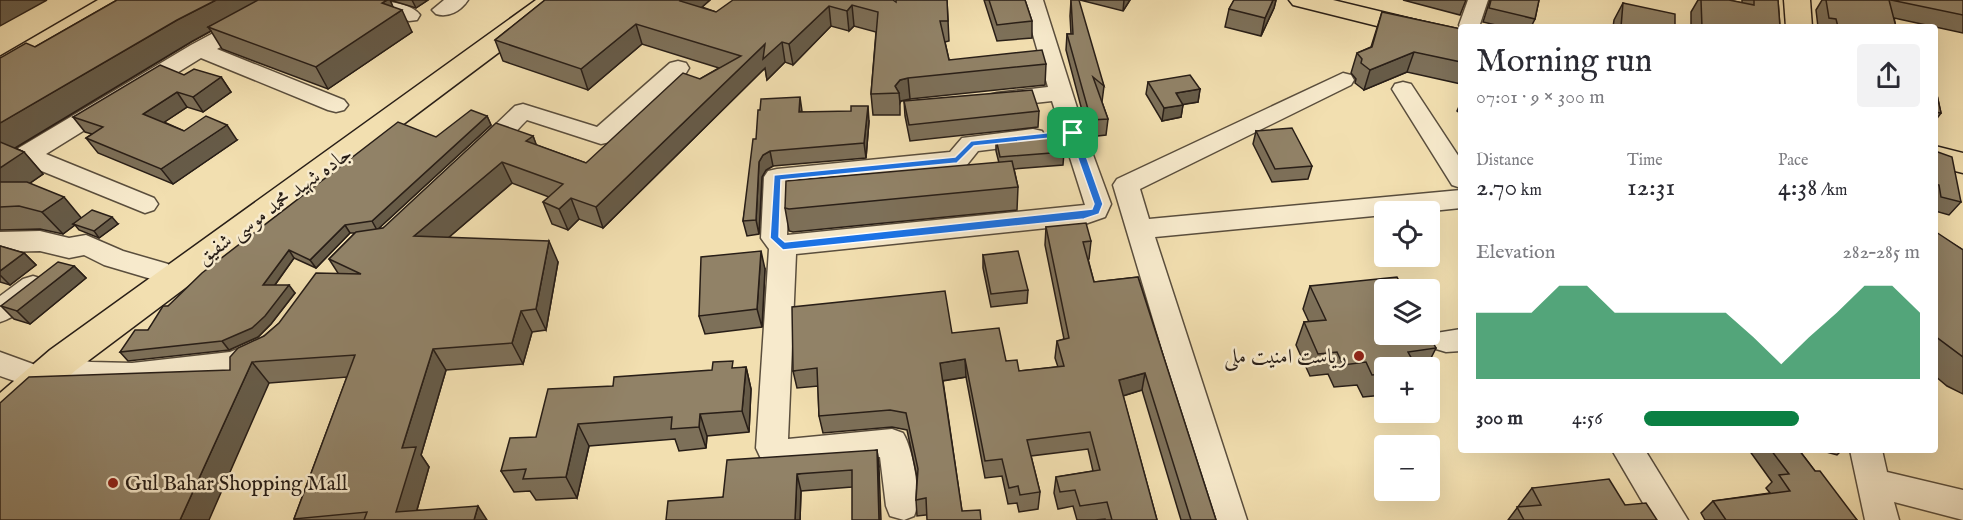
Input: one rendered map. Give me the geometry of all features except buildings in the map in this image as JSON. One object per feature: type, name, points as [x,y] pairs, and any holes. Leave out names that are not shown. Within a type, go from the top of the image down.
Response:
[{"type":"main road","points":[[0,45],[76,0]]},
{"type":"main road","points":[[0,69],[116,0]]},
{"type":"main road","name":"جاده شهید محمد موسی شفیق","points":[[0,392],[12,368],[158,271],[529,0]]},
{"type":"main road","name":"جاده شهید محمد موسی شفیق","points":[[0,415],[55,367],[553,0]]},
{"type":"main road","points":[[1302,0],[1458,28]]},
{"type":"main road","points":[[1368,0],[1458,26]]},
{"type":"main road","points":[[1797,0],[1799,24]]},
{"type":"main road","points":[[1938,138],[1963,144]]},
{"type":"main road","points":[[1938,157],[1963,163]]},
{"type":"street","points":[[145,204],[26,155],[199,50],[291,0]]},
{"type":"street","points":[[365,0],[409,15]]},
{"type":"street","points":[[1033,0],[1073,133],[1098,204],[1096,212],[783,246],[774,238],[777,177],[957,160],[971,144],[1073,133]]},
{"type":"street","points":[[1472,24],[1478,0]]},
{"type":"street","points":[[199,50],[336,105]]},
{"type":"street","points":[[463,168],[523,111],[601,136],[678,68]]},
{"type":"street","points":[[1230,520],[1126,185],[1342,80]]},
{"type":"street","points":[[1403,89],[1458,174]]},
{"type":"street","points":[[980,101],[1061,93]]},
{"type":"street","points":[[1139,229],[1458,199]]},
{"type":"street","points":[[0,242],[40,241],[69,248],[86,245],[114,258],[158,271]]},
{"type":"street","points":[[0,311],[86,245]]},
{"type":"street","points":[[783,246],[772,448],[774,453],[892,442],[902,506]]},
{"type":"street","points":[[55,367],[91,374],[132,375],[234,363],[269,347],[283,334]]},
{"type":"street","points":[[1630,453],[1671,520]]},
{"type":"street","points":[[1867,453],[1882,520]]},
{"type":"street","points":[[1873,483],[1963,505]]},
{"type":"place","name":"ریاست امنیت ملی","points":[[1359,356]]},
{"type":"place","name":"Gul Bahar Shopping Mall","points":[[113,483]]},
{"type":"route","points":[[1073,133],[1098,204],[1096,212],[783,246],[774,238],[777,177],[957,160],[971,144],[1073,133]]}]
